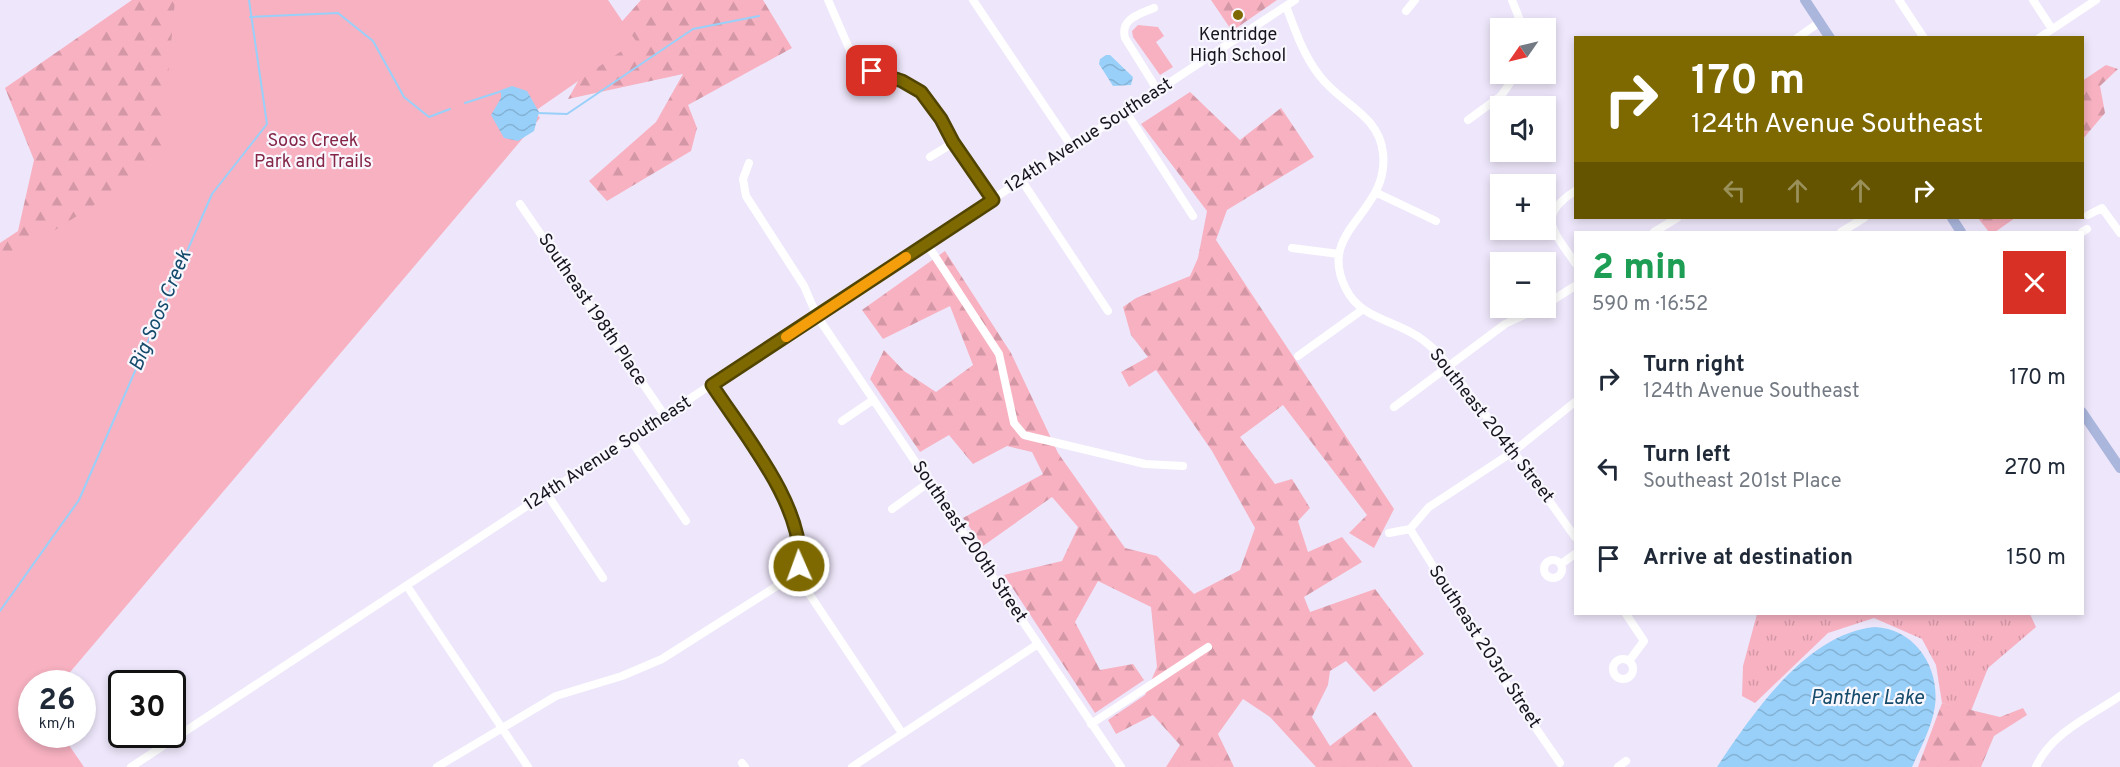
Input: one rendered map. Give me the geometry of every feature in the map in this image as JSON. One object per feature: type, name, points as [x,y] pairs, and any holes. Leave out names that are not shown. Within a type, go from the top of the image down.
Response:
[{"type":"main road","points":[[1805,0],[1829,36]]},
{"type":"main road","points":[[2084,415],[2120,468]]},
{"type":"street","points":[[828,0],[852,55],[866,68],[902,81],[921,92],[993,200]]},
{"type":"street","points":[[973,0],[1072,147]]},
{"type":"street","name":"124th Avenue Southeast","points":[[131,767],[1295,0]]},
{"type":"street","points":[[1406,12],[1415,0]]},
{"type":"street","points":[[1512,0],[1519,18]]},
{"type":"street","points":[[1899,0],[1923,36]]},
{"type":"street","points":[[2033,0],[2052,29]]},
{"type":"street","points":[[2042,36],[2096,0]]},
{"type":"street","points":[[1286,6],[1309,60],[1320,77],[1362,112],[1377,131],[1384,164],[1377,193],[1350,228],[1339,254],[1292,248]]},
{"type":"street","points":[[1154,8],[1134,16],[1125,24],[1123,31],[1158,91]]},
{"type":"street","points":[[1800,36],[1820,22]]},
{"type":"street","points":[[1468,120],[1501,96],[1509,84]]},
{"type":"street","points":[[1126,112],[1193,216]]},
{"type":"street","points":[[930,158],[953,142]]},
{"type":"street","name":"Southeast 200th Street","points":[[749,163],[742,179],[746,196],[804,286],[817,316],[1121,767]]},
{"type":"street","points":[[1022,181],[1108,311]]},
{"type":"street","points":[[1574,192],[1559,202],[1553,210],[1551,225],[1574,262]]},
{"type":"street","points":[[1377,193],[1436,221]]},
{"type":"street","name":"Southeast 198th Place","points":[[520,204],[665,416]]},
{"type":"street","points":[[2088,215],[2102,208],[2120,232]]},
{"type":"street","points":[[1656,231],[1675,219]]},
{"type":"street","points":[[1843,231],[1862,219]]},
{"type":"street","points":[[927,244],[999,354],[1014,423],[1024,435],[1145,464],[1183,466]]},
{"type":"street","name":"Southeast 204th Street","points":[[1339,254],[1342,281],[1350,297],[1362,310],[1413,333],[1428,344],[1448,366],[1514,451],[1574,536]]},
{"type":"street","points":[[1556,298],[1574,287]]},
{"type":"street","points":[[1298,356],[1362,310]]},
{"type":"street","points":[[1394,406],[1505,324],[1518,318]]},
{"type":"street","points":[[437,767],[501,727],[568,691],[622,676],[662,659],[796,574],[799,566],[800,545],[787,504],[712,385]]},
{"type":"street","points":[[842,421],[873,400]]},
{"type":"street","points":[[1389,533],[1410,529],[1429,507],[1514,451],[1574,403]]},
{"type":"street","points":[[630,440],[686,521]]},
{"type":"street","points":[[892,509],[928,483]]},
{"type":"street","points":[[547,494],[603,578]]},
{"type":"street","name":"Southeast 203rd Street","points":[[1410,529],[1515,698],[1560,763]]},
{"type":"street","points":[[1561,564],[1574,555]]},
{"type":"street","points":[[796,574],[902,733]]},
{"type":"street","points":[[407,586],[528,767]]},
{"type":"street","points":[[1627,615],[1644,641],[1629,661]]},
{"type":"street","points":[[852,767],[1038,644]]},
{"type":"street","points":[[1091,724],[1208,647]]},
{"type":"street","points":[[2036,767],[2043,752],[2056,739],[2120,696]]},
{"type":"street","points":[[1618,767],[1626,761]]},
{"type":"green space","points":[[132,0],[222,0],[229,29],[0,571],[0,243],[18,231],[34,160],[5,88]]},
{"type":"green space","name":"Soos Creek Park and Trails","points":[[175,0],[608,0],[636,41],[535,111],[540,118],[72,670],[18,670],[18,748],[71,748],[84,767],[0,767],[0,265],[160,163]]},
{"type":"green space","points":[[641,0],[763,0],[792,48],[688,105],[697,128],[691,151],[607,201],[589,181],[656,122],[683,74],[568,99],[594,53]]},
{"type":"green space","name":"Kentridge High School","points":[[1211,0],[1277,0],[1232,31]]},
{"type":"green space","points":[[1138,25],[1158,27],[1164,36],[1156,42],[1173,67],[1160,75],[1133,37],[1132,31]]},
{"type":"green space","points":[[2106,65],[2118,69],[2100,86],[2105,113],[2084,138],[2084,80]]},
{"type":"green space","points":[[1190,92],[1240,140],[1281,108],[1314,157],[1227,210],[1216,240],[1394,509],[1374,548],[1349,533],[1367,515],[1283,405],[1240,437],[1275,484],[1292,479],[1310,508],[1298,521],[1308,552],[1342,537],[1362,562],[1304,597],[1310,612],[1375,589],[1424,654],[1374,692],[1346,661],[1330,671],[1328,685],[1312,717],[1330,746],[1375,712],[1413,767],[1316,767],[1270,717],[1243,699],[1218,734],[1234,767],[1166,767],[1180,745],[1153,715],[1116,734],[1108,720],[1145,695],[1157,667],[1151,607],[1098,581],[1075,622],[1100,670],[1133,664],[1144,680],[1095,713],[1004,575],[1062,561],[1078,527],[1052,497],[983,546],[963,518],[1043,474],[1032,452],[1007,446],[973,464],[949,435],[920,452],[870,379],[884,350],[904,371],[936,392],[973,365],[950,306],[883,339],[862,310],[945,251],[1011,353],[1058,453],[1125,548],[1157,556],[1194,594],[1240,570],[1255,528],[1212,451],[1156,370],[1129,387],[1121,372],[1148,357],[1131,335],[1123,307],[1136,298],[1190,276],[1198,258],[1207,211],[1141,124]]},
{"type":"green space","points":[[1979,219],[2014,219],[1996,231],[1988,231]]},
{"type":"green space","points":[[1757,615],[2030,615],[2036,627],[1988,668],[1971,711],[1942,703],[1936,665],[1922,639],[1874,618],[1828,633],[1755,703],[1742,696],[1743,666]]},
{"type":"green space","points":[[1942,703],[2000,717],[2023,708],[2027,715],[1994,736],[1981,767],[1918,767]]},
{"type":"water","points":[[1110,55],[1133,77],[1131,85],[1113,86],[1099,64],[1100,59]]},
{"type":"water","points":[[512,86],[527,91],[539,112],[534,131],[518,141],[504,138],[491,115],[501,98],[501,90]]},
{"type":"water","name":"Panther Lake","points":[[1875,627],[1889,629],[1913,643],[1929,664],[1933,677],[1934,714],[1912,767],[1717,767],[1764,701],[1804,660],[1827,644],[1850,633]]},
{"type":"waterway","name":"Big Soos Creek","points":[[0,611],[79,500],[212,194],[267,124],[249,0]]},
{"type":"waterway","points":[[250,17],[338,13],[373,41],[404,97],[429,117],[450,109]]},
{"type":"waterway","points":[[537,113],[567,114],[693,29],[759,16]]},
{"type":"waterway","points":[[465,103],[502,91]]},
{"type":"slow traffic","points":[[786,337],[906,257]]},
{"type":"place","name":"Kentridge High School","points":[[1238,15]]},
{"type":"route","points":[[799,566],[800,545],[796,525],[784,498],[712,385],[993,200],[921,92],[902,81],[872,71]]}]
